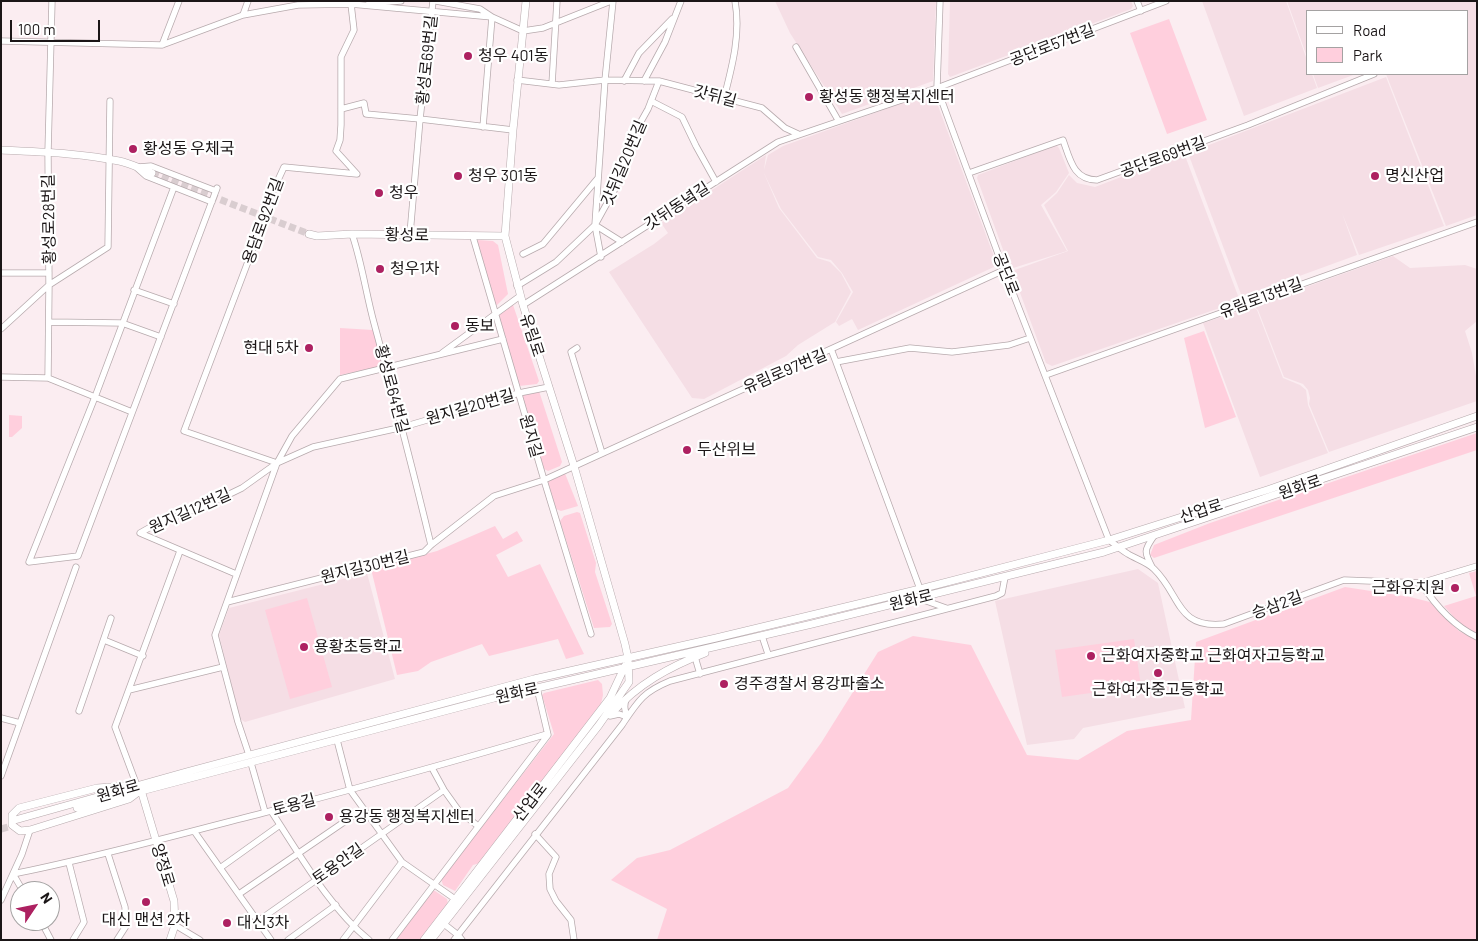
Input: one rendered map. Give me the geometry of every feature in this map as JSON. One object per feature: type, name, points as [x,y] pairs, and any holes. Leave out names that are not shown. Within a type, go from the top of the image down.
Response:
[{"type":"street","name":"황성로28번길","points":[[48,378],[48,152],[52,1]]},
{"type":"street","points":[[162,45],[180,1]]},
{"type":"street","points":[[243,16],[248,1]]},
{"type":"street","points":[[1,41],[162,45],[243,16],[298,5],[401,1]]},
{"type":"street","points":[[434,1],[480,9],[492,17],[523,31],[543,28],[612,1],[595,225],[622,242]]},
{"type":"street","name":"황성로69번길","points":[[410,234],[420,119],[434,1]]},
{"type":"street","name":"유림로","points":[[526,1],[517,80],[505,236],[517,286],[574,466],[628,658]]},
{"type":"street","points":[[552,84],[557,1]]},
{"type":"street","points":[[644,81],[665,42],[681,1]]},
{"type":"street","points":[[724,98],[735,56],[737,11],[735,1]]},
{"type":"street","name":"공단로","points":[[940,1],[937,88],[1004,270],[1109,540]]},
{"type":"street","points":[[1137,1],[1141,11]]},
{"type":"street","name":"공단로57번길","points":[[937,88],[1166,1]]},
{"type":"street","points":[[348,3],[492,17]]},
{"type":"street","name":"용담로92번길","points":[[277,463],[184,430],[266,214],[268,202],[284,167],[358,174],[336,151],[340,140],[341,57],[354,30],[348,3]]},
{"type":"street","points":[[483,127],[492,17]]},
{"type":"street","points":[[624,81],[639,52],[674,18]]},
{"type":"street","points":[[796,47],[838,120]]},
{"type":"street","name":"공단로69번길","points":[[969,174],[1062,140],[1074,168],[1080,176],[1088,180],[1097,180],[1248,125],[1372,75]]},
{"type":"street","name":"갓뒤길","points":[[517,80],[559,85],[605,80],[659,81],[762,108],[785,128],[798,134]]},
{"type":"street","name":"갓뒤길20번길","points":[[517,286],[556,262],[595,225],[616,187],[630,141],[651,101],[659,81]]},
{"type":"street","name":"갓뒤동녘길","points":[[523,306],[778,142],[838,120],[937,88]]},
{"type":"street","points":[[108,159],[110,101]]},
{"type":"street","name":"갓뒤길20번길","points":[[651,101],[682,118],[716,182]]},
{"type":"street","name":"황성로69번길","points":[[341,109],[364,103],[366,114],[420,119]]},
{"type":"street","points":[[420,119],[513,130]]},
{"type":"street","points":[[1,150],[48,152],[108,159],[121,161],[152,173]]},
{"type":"street","name":"황성로28번길","points":[[49,285],[108,247],[108,159]]},
{"type":"street","points":[[136,167],[151,166],[216,190],[78,556],[29,562],[95,397],[174,187]]},
{"type":"street","points":[[136,167],[146,176],[212,202]]},
{"type":"street","points":[[523,254],[543,244],[598,178]]},
{"type":"street","name":"유림로13번길","points":[[1046,376],[1477,222]]},
{"type":"street","name":"갓뒤길20번길","points":[[595,225],[600,257]]},
{"type":"street","name":"황성로","points":[[308,234],[316,236],[410,234],[505,236]]},
{"type":"street","name":"황성로64번길","points":[[352,234],[386,369],[403,427],[431,545]]},
{"type":"street","name":"원지길","points":[[473,236],[591,634]]},
{"type":"street","points":[[831,349],[1004,270]]},
{"type":"street","points":[[1,273],[49,273]]},
{"type":"street","points":[[1,329],[49,285]]},
{"type":"street","points":[[134,290],[174,304]]},
{"type":"street","points":[[438,356],[520,296]]},
{"type":"street","points":[[49,322],[122,323],[161,337]]},
{"type":"street","name":"유림로97번길","points":[[544,480],[831,349],[836,362],[910,348],[952,352],[1009,345],[1030,338]]},
{"type":"street","name":"원지길12번길","points":[[250,759],[215,635],[277,463],[292,436],[340,379],[503,339]]},
{"type":"street","points":[[577,348],[571,352],[602,453]]},
{"type":"street","points":[[836,362],[920,589]]},
{"type":"street","points":[[1,377],[48,378],[132,412]]},
{"type":"street","name":"원지길20번길","points":[[277,463],[313,447],[403,427],[518,393],[549,387]]},
{"type":"street","name":"산업로","points":[[424,940],[610,698],[626,667],[628,658],[920,589],[1109,540],[1270,489],[1477,416]]},
{"type":"street","name":"원화로","points":[[250,759],[337,740],[537,688],[738,642],[1005,577],[1119,547],[1477,427]]},
{"type":"street","name":"원지길12번길","points":[[236,574],[140,533],[156,524],[209,504],[242,488],[277,463]]},
{"type":"street","name":"원지길30번길","points":[[227,602],[424,552],[494,496],[544,480]]},
{"type":"street","points":[[1152,567],[1145,554],[1147,546],[1154,536]]},
{"type":"street","name":"승삼2길","points":[[1109,540],[1125,553],[1152,567],[1164,579],[1177,604],[1188,616],[1198,622],[1211,625],[1224,624],[1344,580],[1421,583],[1477,566]]},
{"type":"street","points":[[139,789],[115,727],[143,656],[180,551]]},
{"type":"street","points":[[1,776],[76,567]]},
{"type":"street","points":[[444,924],[458,938],[640,698],[657,686],[768,654],[1002,593],[1005,577]]},
{"type":"street","points":[[1421,583],[1430,596],[1460,628],[1477,637]]},
{"type":"street","points":[[918,598],[947,608]]},
{"type":"street","points":[[79,712],[111,618]]},
{"type":"street","points":[[762,636],[768,654]]},
{"type":"street","points":[[104,640],[143,656]]},
{"type":"street","points":[[599,726],[628,697],[660,673],[695,656],[738,642]]},
{"type":"street","points":[[695,656],[700,674]]},
{"type":"street","name":"원화로","points":[[16,822],[525,682],[628,658]]},
{"type":"street","points":[[130,690],[224,667]]},
{"type":"street","name":"산업로","points":[[431,940],[599,726],[629,682],[626,667]]},
{"type":"street","points":[[392,940],[547,734],[537,688]]},
{"type":"street","points":[[627,717],[624,703],[628,697]]},
{"type":"street","points":[[610,716],[619,714],[627,717]]},
{"type":"street","points":[[1,718],[20,723]]},
{"type":"street","name":"토용길","points":[[13,874],[108,854],[156,840],[194,832],[432,768],[547,734]]},
{"type":"street","points":[[337,740],[350,790],[402,862],[455,899]]},
{"type":"street","points":[[250,759],[268,812],[280,825],[352,926],[369,940]]},
{"type":"street","points":[[432,768],[444,790],[459,811],[478,826]]},
{"type":"street","points":[[97,788],[139,789],[129,799],[30,830],[20,831],[12,825],[12,815],[18,808],[97,788]]},
{"type":"street","name":"양정로","points":[[139,789],[174,901],[175,925],[170,940]]},
{"type":"street","name":"토용안길","points":[[258,921],[444,790]]},
{"type":"street","points":[[239,894],[363,809]]},
{"type":"street","points":[[220,868],[280,825]]},
{"type":"street","points":[[1,900],[30,830]]},
{"type":"street","points":[[194,832],[272,940]]},
{"type":"street","points":[[536,834],[556,857],[549,874],[550,889],[556,901],[571,920],[574,940]]},
{"type":"street","points":[[108,854],[125,907],[126,926],[117,940]]},
{"type":"street","points":[[343,940],[402,862]]},
{"type":"street","points":[[69,863],[84,922],[73,940]]},
{"type":"street","points":[[13,874],[17,881]]},
{"type":"street","points":[[288,940],[336,905]]},
{"type":"street","points":[[175,925],[200,940]]},
{"type":"shaded area","points":[[775,1],[936,1],[933,81],[842,114],[790,33]]},
{"type":"shaded area","points":[[950,1],[1131,1],[1133,6],[1131,9],[950,77],[948,74]]},
{"type":"shaded area","points":[[1202,1],[1286,1],[1306,57],[1306,75],[1312,75],[1317,88],[1244,116]]},
{"type":"shaded area","points":[[1287,1],[1477,1],[1477,215],[1446,226],[1386,75],[1468,75],[1468,10],[1306,10],[1306,54]]},
{"type":"shaded area","points":[[1313,75],[1353,75],[1318,88]]},
{"type":"shaded area","points":[[1386,77],[1444,226],[1359,255],[1342,213],[1357,255],[1242,297],[1188,153]]},
{"type":"shaded area","points":[[930,93],[934,95],[996,266],[858,330],[852,319],[839,326],[836,322],[853,292],[842,273],[831,260],[818,257],[781,209],[763,171],[779,208],[817,258],[830,262],[841,273],[851,292],[835,322],[798,345],[786,356],[704,399],[692,398],[609,272],[668,233],[661,223],[766,155],[764,170],[768,155],[783,146]]},
{"type":"shaded area","points":[[1056,145],[1069,173],[1056,192],[1041,205],[1067,251],[1010,269],[977,178],[978,175]]},
{"type":"shaded area","points":[[1184,153],[1240,301],[1052,366],[1046,363],[1012,271],[1068,251],[1044,205],[1057,193],[1069,175],[1077,183],[1095,187]]},
{"type":"shaded area","points":[[1393,256],[1410,268],[1465,265],[1477,269],[1477,321],[1465,331],[1472,353],[1477,382],[1477,401],[1329,452],[1309,404],[1308,390],[1303,384],[1284,377],[1258,310],[1253,306]]},
{"type":"shaded area","points":[[1252,307],[1257,310],[1283,378],[1300,385],[1306,390],[1308,405],[1328,453],[1260,477],[1203,323]]},
{"type":"shaded area","name":"근화여자중학교 근화여자고등학교","points":[[1138,569],[1158,583],[1185,708],[1083,728],[1074,739],[1027,745],[995,601]]},
{"type":"shaded area","name":"용황초등학교","points":[[367,573],[395,679],[245,722],[240,719],[219,635],[229,608]]},
{"type":"green space","points":[[1169,19],[1207,120],[1167,134],[1130,33]]},
{"type":"green space","points":[[478,240],[493,241],[498,245],[508,294],[497,305],[494,304]]},
{"type":"green space","points":[[513,305],[539,381],[537,384],[519,386],[497,314]]},
{"type":"green space","points":[[340,328],[373,330],[383,366],[340,375]]},
{"type":"green space","points":[[1204,331],[1236,417],[1205,428],[1184,338]]},
{"type":"green space","points":[[539,391],[562,462],[560,466],[548,471],[544,469],[522,398],[523,395]]},
{"type":"green space","points":[[9,415],[22,416],[22,428],[12,437],[9,437]]},
{"type":"green space","points":[[1477,433],[1477,450],[1154,558],[1150,555],[1154,545],[1210,523]]},
{"type":"green space","points":[[564,471],[578,506],[561,511],[556,509],[548,482],[549,479]]},
{"type":"green space","points":[[577,512],[580,513],[596,563],[595,572],[612,624],[610,627],[594,628],[560,521],[564,516]]},
{"type":"green space","points":[[495,526],[503,539],[517,531],[523,541],[496,555],[508,577],[540,564],[584,654],[566,659],[558,639],[489,656],[482,644],[431,662],[418,671],[397,675],[371,569],[437,551]]},
{"type":"green space","points":[[1477,571],[1477,635],[1460,624],[1444,606],[1476,596],[1469,573]]},
{"type":"green space","points":[[1345,587],[1430,602],[1459,631],[1477,640],[1477,940],[657,940],[667,909],[611,880],[637,858],[670,850],[788,788],[821,743],[878,652],[913,636],[971,645],[1027,755],[1078,760],[1127,731],[1191,720],[1196,642]]},
{"type":"green space","points":[[307,598],[332,687],[290,699],[265,610]]},
{"type":"green space","points":[[1134,639],[1141,686],[1062,697],[1055,650]]},
{"type":"green space","points":[[598,680],[602,684],[603,695],[601,704],[480,863],[473,865],[455,891],[443,885],[441,879],[554,734],[542,695]]},
{"type":"green space","points":[[431,891],[435,891],[447,899],[448,905],[421,940],[395,940]]},
{"type":"tunnel","points":[[152,173],[309,234]]},
{"type":"tunnel","points":[[1,829],[16,825]]},
{"type":"place","name":"청우 401동","points":[[468,56]]},
{"type":"place","name":"황성동 행정복지센터","points":[[809,97]]},
{"type":"place","name":"황성동 우체국","points":[[133,149]]},
{"type":"place","name":"청우 301동","points":[[458,176]]},
{"type":"place","name":"명신산업","points":[[1375,176]]},
{"type":"place","name":"청우","points":[[379,193]]},
{"type":"place","name":"청우1차","points":[[380,269]]},
{"type":"place","name":"동보","points":[[455,326]]},
{"type":"place","name":"현대 5차","points":[[309,348]]},
{"type":"place","name":"두산위브","points":[[687,450]]},
{"type":"place","name":"근화유치원","points":[[1455,588]]},
{"type":"place","name":"용황초등학교","points":[[304,647]]},
{"type":"place","name":"근화여자중학교 근화여자고등학교","points":[[1091,656]]},
{"type":"place","name":"근화여자중고등학교","points":[[1158,673]]},
{"type":"place","name":"경주경찰서 용강파출소","points":[[724,684]]},
{"type":"place","name":"용강동 행정복지센터","points":[[329,817]]},
{"type":"place","name":"대신 맨션 2차","points":[[146,902]]},
{"type":"place","name":"대신3차","points":[[227,923]]}]
